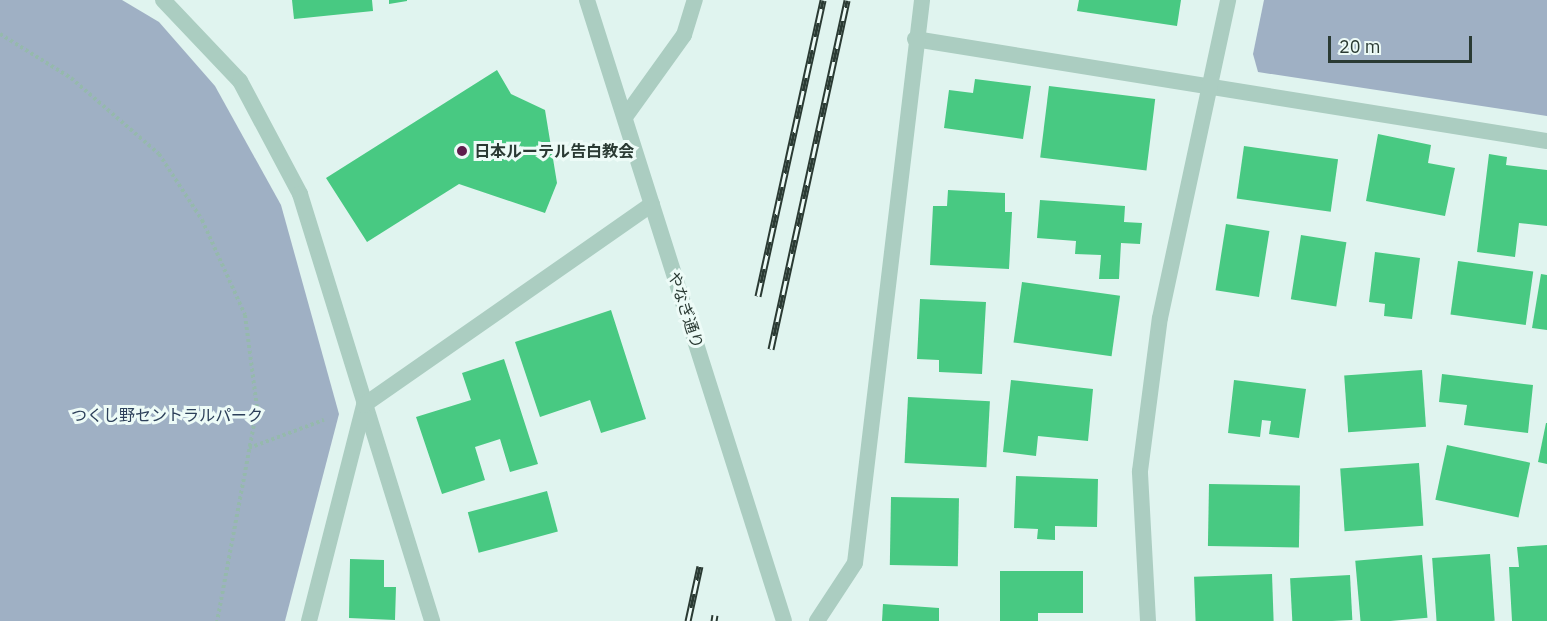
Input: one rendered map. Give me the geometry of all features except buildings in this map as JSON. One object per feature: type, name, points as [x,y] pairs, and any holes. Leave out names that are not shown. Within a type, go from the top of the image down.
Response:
[{"type":"street","points":[[163,0],[240,81],[300,194],[432,621]]},
{"type":"street","name":"やなぎ通り","points":[[587,0],[784,621]]},
{"type":"street","points":[[625,117],[684,35],[694,0]]},
{"type":"street","points":[[817,621],[855,563],[915,39],[922,0]]},
{"type":"street","points":[[1148,621],[1140,471],[1160,318],[1228,0]]},
{"type":"street","points":[[915,39],[1547,141]]},
{"type":"street","points":[[309,621],[364,405],[652,204]]},
{"type":"path","points":[[0,34],[70,78],[159,154],[202,220],[245,315],[257,408],[217,621]]},
{"type":"path","points":[[249,448],[364,405]]},
{"type":"green space","name":"つくし野セントラルパーク","points":[[0,0],[122,0],[159,22],[215,86],[281,205],[339,414],[285,621],[0,621]]},
{"type":"green space","points":[[1264,0],[1547,0],[1547,116],[1258,72],[1253,54]]},
{"type":"railway","points":[[758,296],[823,0]]},
{"type":"railway","points":[[771,349],[847,0]]},
{"type":"railway","points":[[688,621],[700,566]]},
{"type":"railway","points":[[714,621],[715,615]]},
{"type":"place","name":"日本ルーテル告白教会","points":[[462,151]]}]
